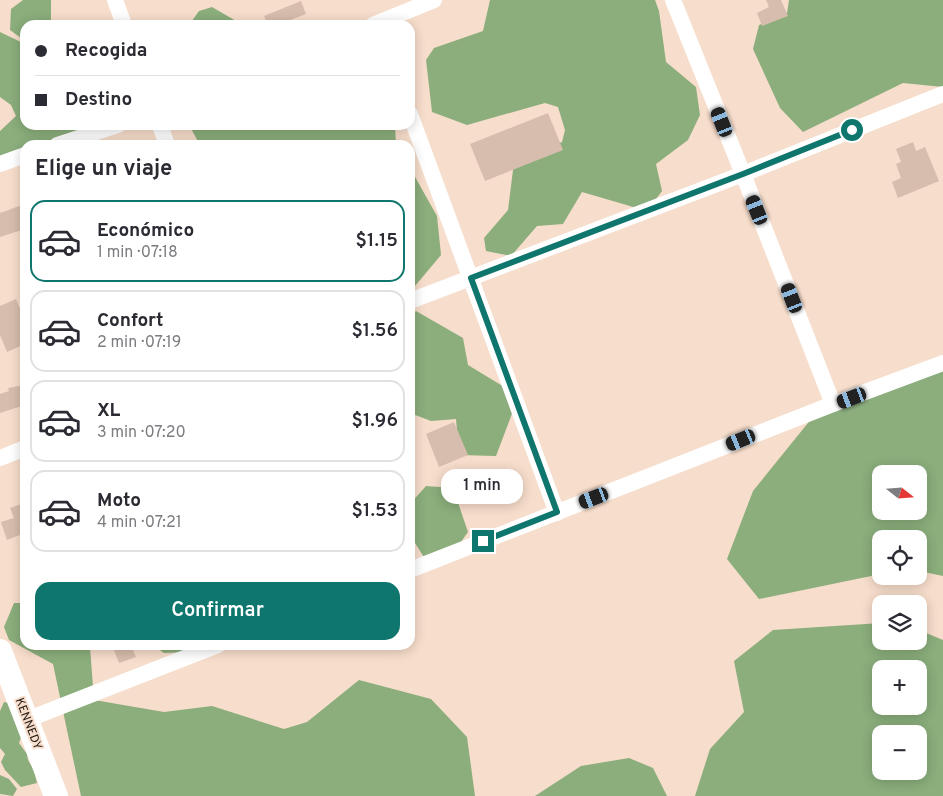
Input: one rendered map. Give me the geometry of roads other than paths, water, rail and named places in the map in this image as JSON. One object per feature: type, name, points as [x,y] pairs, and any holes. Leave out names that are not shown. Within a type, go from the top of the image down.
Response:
[{"type":"main road","name":"KENNEDY","points":[[0,651],[56,796]]},
{"type":"main road","name":"KENNEDY","points":[[0,692],[39,796]]},
{"type":"street","points":[[115,0],[122,20]]},
{"type":"street","points":[[387,20],[434,0]]},
{"type":"street","points":[[672,0],[743,174],[833,404]]},
{"type":"street","points":[[415,299],[743,174],[943,94]]},
{"type":"street","points":[[415,127],[557,512]]},
{"type":"street","points":[[72,140],[103,130]]},
{"type":"street","points":[[0,164],[20,157]]},
{"type":"street","points":[[415,568],[833,404],[943,364]]},
{"type":"street","points":[[0,458],[20,450]]},
{"type":"street","points":[[26,720],[205,650]]}]
